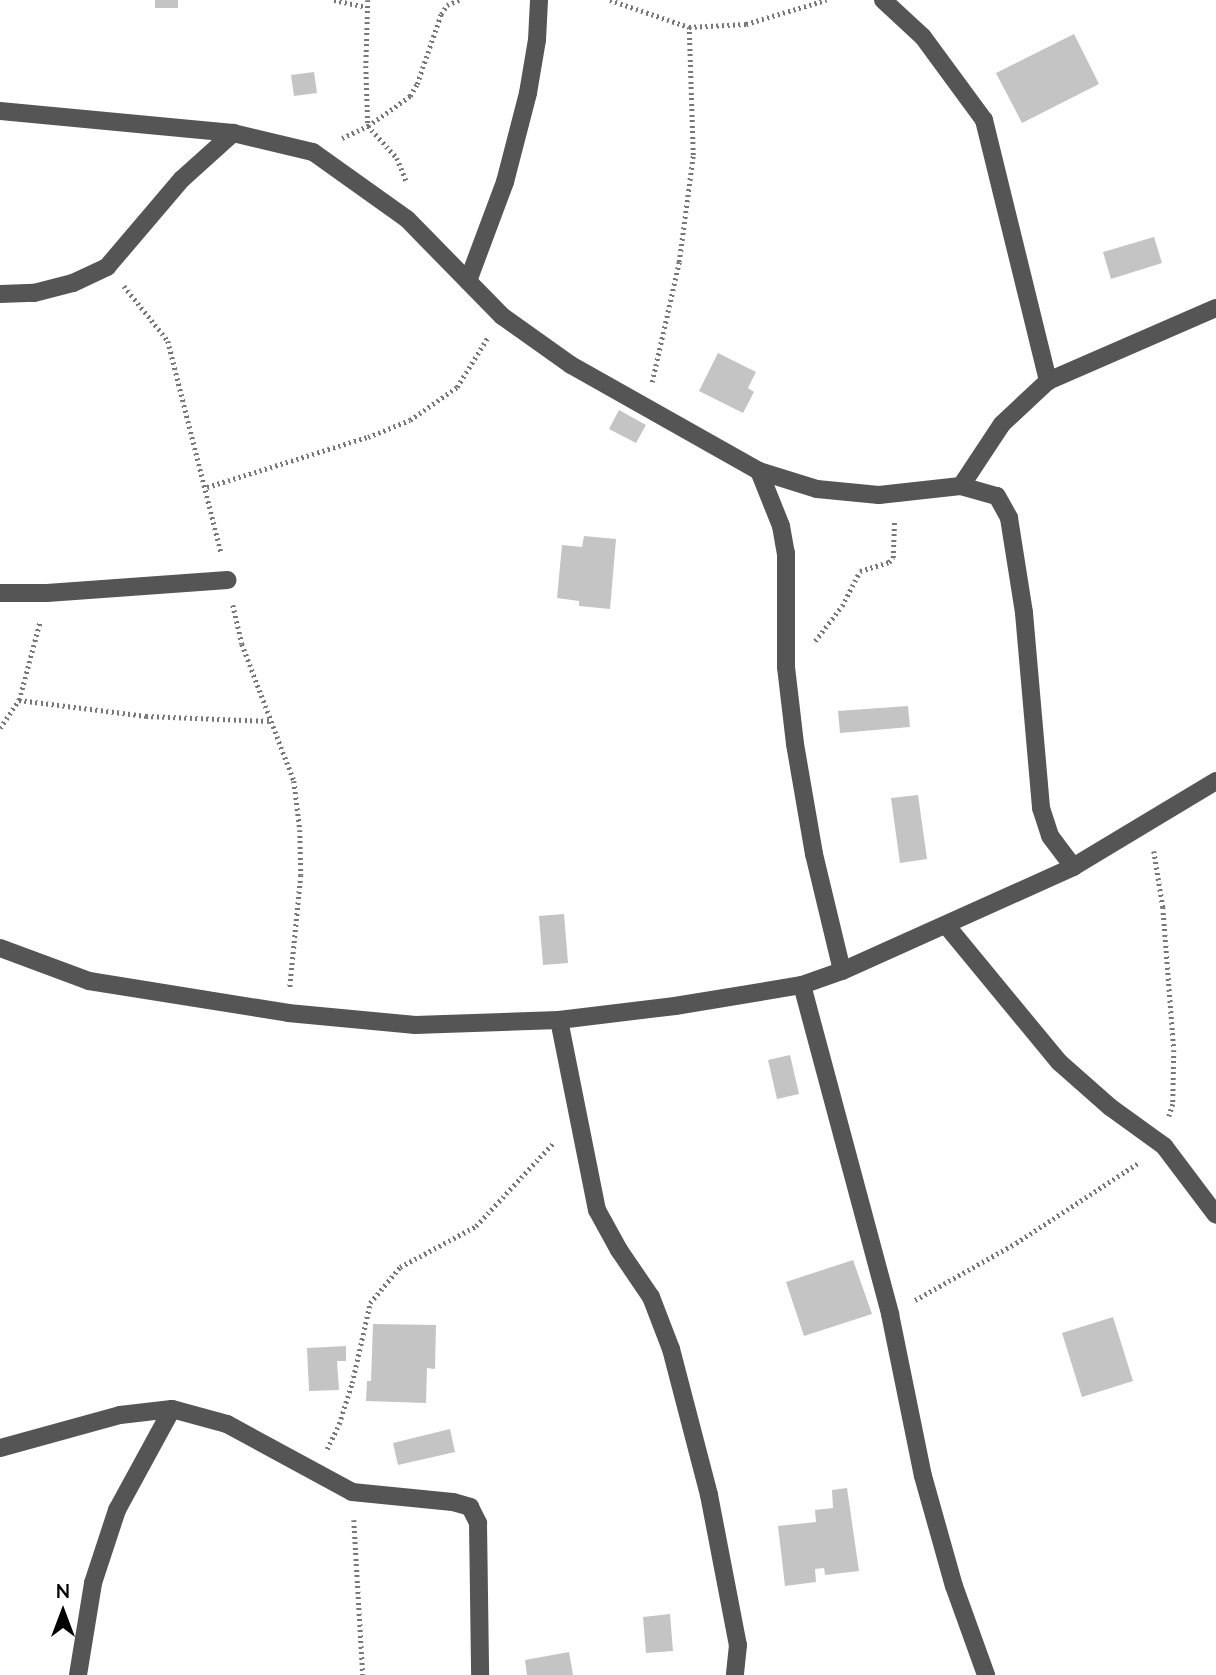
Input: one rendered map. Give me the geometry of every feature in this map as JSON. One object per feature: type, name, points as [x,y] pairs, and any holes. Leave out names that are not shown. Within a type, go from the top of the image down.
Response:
[{"type":"street","points":[[468,281],[505,182],[528,93],[537,40],[539,0]]},
{"type":"street","points":[[883,0],[923,37],[984,120],[1048,381]]},
{"type":"street","points":[[0,111],[233,133],[313,152],[407,219],[502,316],[571,365],[646,410],[759,471],[817,489],[879,495],[961,486],[998,496],[1009,517],[1024,613],[1041,808],[1050,836],[1073,867]]},
{"type":"street","points":[[0,294],[34,293],[73,282],[107,267],[182,179],[233,133]]},
{"type":"street","points":[[961,486],[1002,424],[1048,381],[1216,308]]},
{"type":"street","points":[[759,471],[781,526],[786,553],[786,667],[795,744],[814,854],[842,971]]},
{"type":"street","points":[[0,593],[47,593],[228,580]]},
{"type":"street","points":[[0,948],[89,981],[288,1013],[415,1025],[559,1020],[675,1006],[802,985],[842,971],[1073,867],[1216,781]]},
{"type":"street","points":[[946,925],[1059,1062],[1110,1107],[1162,1144],[1216,1215]]},
{"type":"street","points":[[802,985],[890,1314],[923,1476],[954,1586],[986,1675]]},
{"type":"street","points":[[559,1020],[576,1116],[597,1210],[619,1250],[651,1297],[671,1349],[709,1495],[738,1645],[735,1675]]},
{"type":"street","points":[[78,1675],[93,1583],[117,1510],[172,1409]]},
{"type":"street","points":[[0,1448],[120,1415],[172,1409],[227,1424],[352,1492],[453,1502],[470,1507],[478,1524],[480,1675]]},
{"type":"path","points":[[334,0],[366,7]]},
{"type":"path","points":[[368,0],[368,126],[402,167],[408,192],[407,219]]},
{"type":"path","points":[[313,152],[368,126],[410,96],[417,85],[441,14],[447,5],[459,0]]},
{"type":"path","points":[[610,0],[689,27],[746,24],[826,0]]},
{"type":"path","points":[[646,410],[679,262],[693,155],[689,27]]},
{"type":"path","points":[[107,267],[153,319],[168,341],[206,487],[242,644],[294,781],[300,830],[300,875],[288,1013]]},
{"type":"path","points":[[206,487],[368,437],[410,420],[457,387],[502,316]]},
{"type":"path","points":[[786,667],[821,636],[842,606],[860,571],[889,562],[893,558],[894,519],[879,495]]},
{"type":"path","points":[[0,728],[19,700],[47,593]]},
{"type":"path","points":[[19,700],[146,716],[269,721]]},
{"type":"path","points":[[890,1314],[1016,1243],[1162,1144],[1174,1104],[1174,1050],[1163,907],[1149,822]]},
{"type":"path","points":[[316,1471],[339,1424],[352,1383],[370,1303],[400,1266],[477,1226],[576,1116]]},
{"type":"path","points":[[352,1492],[363,1675]]},
{"type":"building","points":[[155,0],[178,0],[178,8],[155,8]]},
{"type":"building","points":[[1074,34],[1099,84],[1022,123],[996,73]]},
{"type":"building","points":[[314,72],[317,93],[294,96],[291,75]]},
{"type":"building","points":[[1154,237],[1162,263],[1111,279],[1103,252]]},
{"type":"building","points":[[718,353],[756,372],[748,388],[754,392],[743,413],[699,391]]},
{"type":"building","points":[[619,410],[646,425],[636,443],[609,429]]},
{"type":"building","points":[[584,536],[616,539],[610,609],[579,606],[579,601],[557,598],[562,545],[582,547]]},
{"type":"building","points":[[908,706],[910,727],[840,733],[838,711]]},
{"type":"building","points":[[918,795],[927,859],[900,863],[891,798]]},
{"type":"building","points":[[564,914],[568,963],[543,965],[539,916]]},
{"type":"building","points":[[790,1055],[799,1094],[777,1099],[768,1060]]},
{"type":"building","points":[[853,1260],[872,1314],[804,1336],[786,1282]]},
{"type":"building","points":[[1113,1317],[1133,1381],[1082,1397],[1062,1333]]},
{"type":"building","points":[[373,1324],[436,1325],[435,1369],[427,1368],[426,1403],[366,1401],[367,1381],[371,1381]]},
{"type":"building","points":[[346,1346],[346,1361],[337,1361],[339,1390],[309,1391],[307,1348]]},
{"type":"building","points":[[450,1429],[455,1452],[398,1465],[393,1443]]},
{"type":"building","points":[[847,1488],[859,1571],[825,1575],[824,1568],[815,1569],[816,1582],[785,1586],[778,1526],[816,1522],[815,1510],[833,1508],[832,1490]]},
{"type":"building","points":[[670,1614],[673,1651],[646,1653],[643,1617]]},
{"type":"building","points":[[569,1652],[573,1675],[527,1675],[525,1660]]}]
